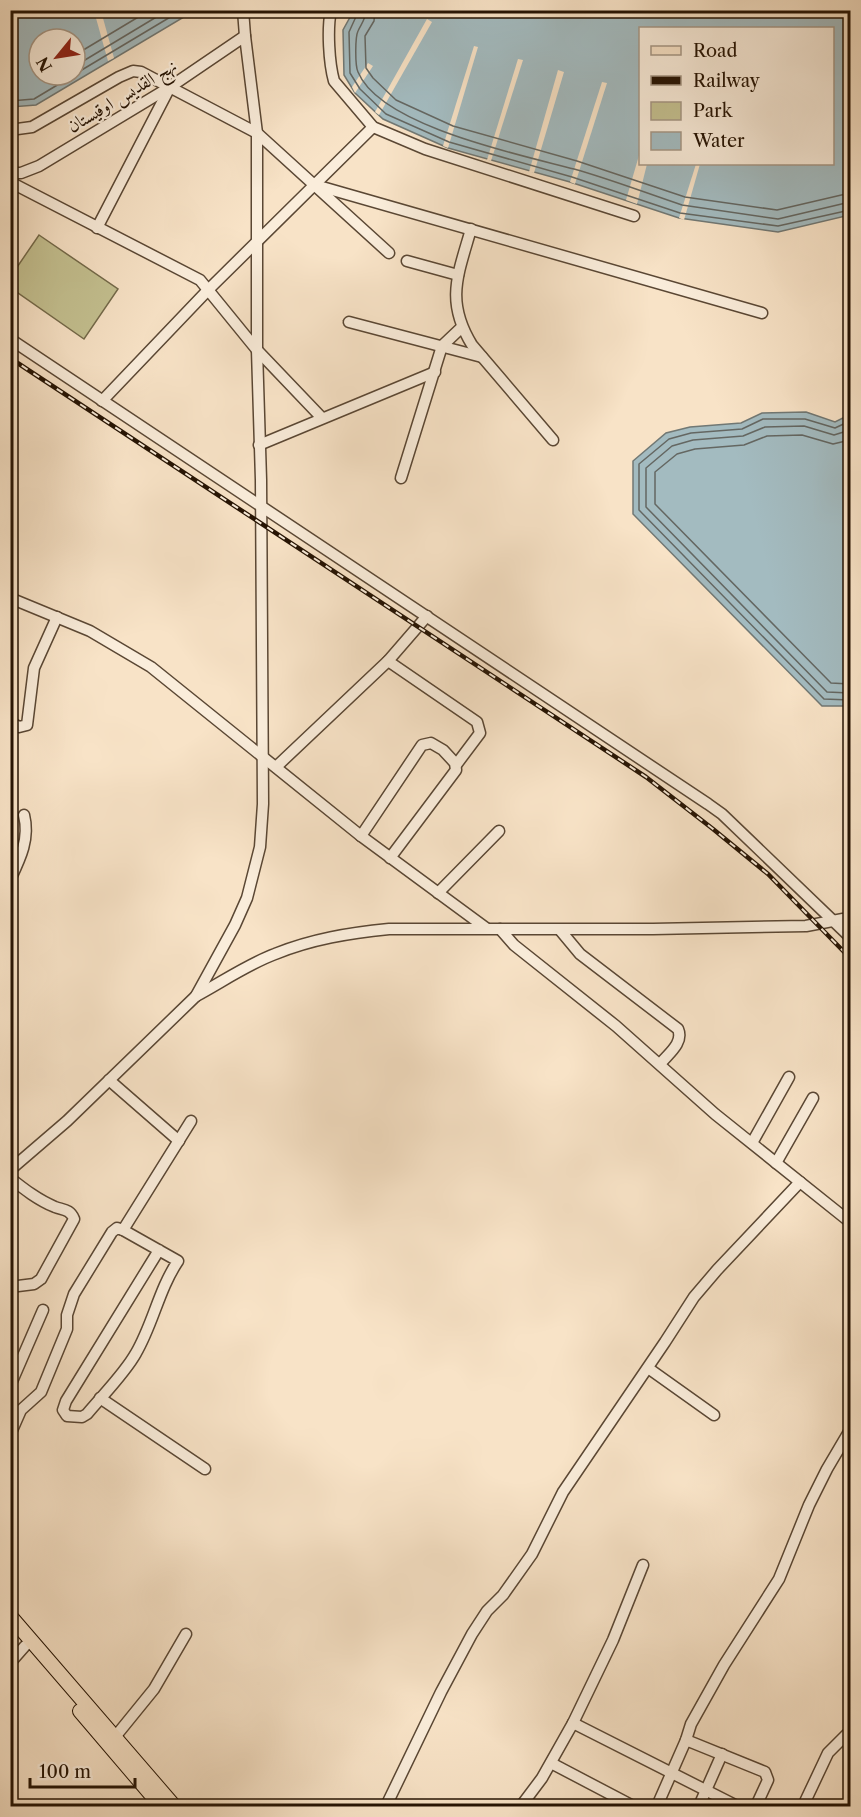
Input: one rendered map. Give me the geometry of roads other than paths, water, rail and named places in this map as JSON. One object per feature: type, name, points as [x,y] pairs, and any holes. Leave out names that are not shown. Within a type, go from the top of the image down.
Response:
[{"type":"main road","points":[[10,1616],[174,1806]]},
{"type":"main road","points":[[10,1630],[161,1806]]},
{"type":"street","points":[[196,996],[236,924],[247,898],[260,847],[263,804],[261,505],[257,350],[257,133],[243,10]]},
{"type":"street","points":[[331,10],[329,22],[331,73],[334,81],[374,127],[425,149],[634,216]]},
{"type":"street","name":"نهج القديس اوقيستان","points":[[10,173],[21,173],[39,166],[170,87],[245,36]]},
{"type":"street","points":[[10,130],[32,127],[119,76],[133,71],[141,72],[257,133],[389,253]]},
{"type":"street","points":[[97,228],[170,87]]},
{"type":"street","points":[[102,401],[208,290],[374,127]]},
{"type":"street","points":[[10,182],[200,280],[257,350],[321,417]]},
{"type":"street","points":[[315,184],[762,313]]},
{"type":"street","points":[[471,229],[458,275],[456,293],[461,328],[472,345],[553,441]]},
{"type":"street","points":[[407,261],[458,275]]},
{"type":"street","points":[[349,322],[483,357]]},
{"type":"street","points":[[401,478],[442,346],[461,328]]},
{"type":"street","points":[[10,339],[708,804],[722,814],[850,937]]},
{"type":"street","points":[[259,445],[321,417],[435,372]]},
{"type":"street","points":[[10,598],[121,647],[151,667],[361,836],[486,928]]},
{"type":"street","points":[[276,767],[388,661],[427,616]]},
{"type":"street","points":[[10,722],[19,727],[27,725],[34,668],[57,617]]},
{"type":"street","points":[[388,661],[477,722],[480,733],[456,765],[450,778],[390,858]]},
{"type":"street","points":[[361,836],[422,745],[427,743],[434,745],[450,756],[456,765]]},
{"type":"street","points":[[10,880],[26,842],[27,830],[24,815]]},
{"type":"street","points":[[438,893],[499,831]]},
{"type":"street","points":[[10,1170],[67,1121],[196,996],[273,954],[326,938],[389,929],[560,930],[806,926],[843,919],[850,921]]},
{"type":"street","points":[[500,929],[514,945],[607,1019],[715,1114],[850,1222]]},
{"type":"street","points":[[560,930],[580,954],[678,1029],[681,1037],[660,1064]]},
{"type":"street","points":[[752,1143],[789,1077]]},
{"type":"street","points":[[109,1080],[179,1141]]},
{"type":"street","points":[[776,1163],[813,1098]]},
{"type":"street","points":[[123,1230],[191,1121]]},
{"type":"street","points":[[10,1178],[29,1193],[70,1212],[74,1219],[41,1279],[34,1284],[10,1287]]},
{"type":"street","points":[[386,1806],[472,1634],[532,1554],[563,1492],[694,1297],[800,1182]]},
{"type":"street","points":[[10,1435],[21,1410],[41,1392],[68,1329],[67,1315],[74,1294],[112,1232],[117,1228],[123,1230],[159,1250],[178,1261],[165,1282],[150,1326],[135,1355],[87,1414],[72,1418],[64,1413],[66,1401],[159,1250]]},
{"type":"street","points":[[10,1386],[43,1310]]},
{"type":"street","points":[[648,1368],[714,1415]]},
{"type":"street","points":[[100,1398],[205,1469]]},
{"type":"street","points":[[657,1806],[691,1724],[724,1665],[779,1579],[809,1504],[826,1469],[850,1430]]},
{"type":"street","points":[[521,1806],[551,1763],[573,1723],[617,1631],[643,1564]]},
{"type":"street","points":[[116,1737],[154,1689],[186,1634]]},
{"type":"street","points":[[10,1664],[25,1646]]},
{"type":"street","points":[[573,1723],[737,1806]]},
{"type":"street","points":[[803,1806],[828,1753],[850,1731]]},
{"type":"street","points":[[686,1740],[765,1772],[768,1780],[756,1806]]},
{"type":"street","points":[[699,1806],[722,1754]]},
{"type":"street","points":[[551,1763],[633,1806]]},
{"type":"water","points":[[354,10],[850,11],[850,215],[778,232],[679,218],[570,182],[448,148],[383,119],[355,93],[344,75],[343,30]]},
{"type":"water","points":[[11,11],[194,11],[87,75],[87,27],[27,27],[27,87],[66,87],[36,105],[11,107]]},
{"type":"water","points":[[806,412],[835,422],[850,416],[850,706],[822,706],[633,514],[633,461],[666,433],[690,427],[741,423],[762,413]]},
{"type":"railway","points":[[10,358],[646,777],[768,874],[850,958]]}]
